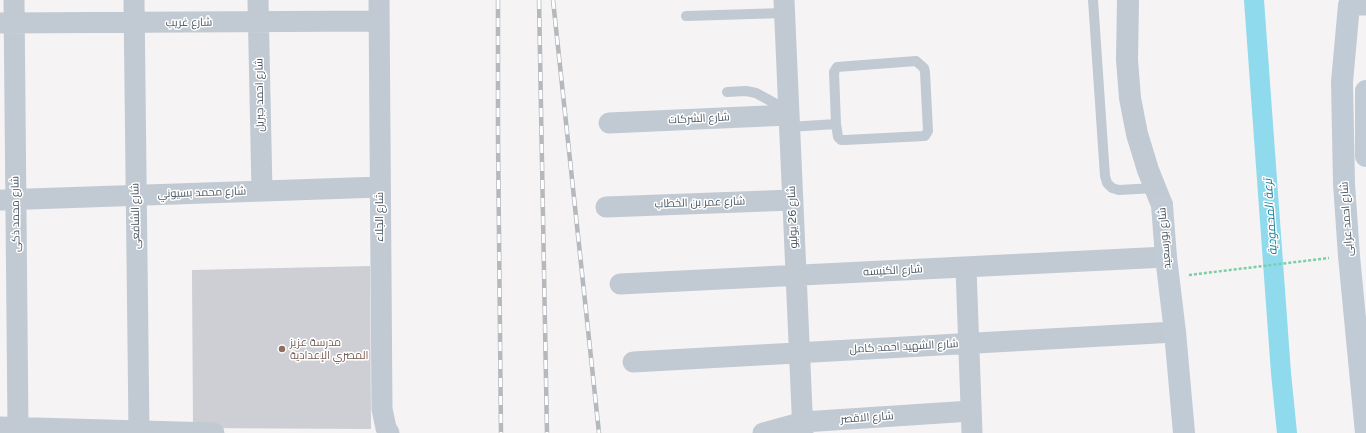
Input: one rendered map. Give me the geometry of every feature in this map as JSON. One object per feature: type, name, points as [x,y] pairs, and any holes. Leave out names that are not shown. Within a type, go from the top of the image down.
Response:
[{"type":"main road","name":"شارع احمد عرابى","points":[[1358,5],[1342,82],[1344,184],[1349,256],[1366,433]]},
{"type":"main road","points":[[1366,91],[1366,156]]},
{"type":"main road","name":"شارع بورسعيد","points":[[1159,196],[1175,332],[1184,433]]},
{"type":"street","name":"شارع محمد ذكى","points":[[9,428],[7,23],[14,0]]},
{"type":"street","name":"شارع الشافعى","points":[[134,0],[139,431]]},
{"type":"street","name":"شارع احمد جبريل","points":[[258,0],[262,191]]},
{"type":"street","name":"شارع الجلاء","points":[[379,0],[382,409],[386,428],[389,433]]},
{"type":"street","name":"شارع بورسعيد","points":[[1128,0],[1127,60],[1130,98],[1137,134],[1148,170],[1159,196]]},
{"type":"street","name":"شارع 26 يوليو","points":[[784,7],[803,428]]},
{"type":"street","name":"شارع غريب","points":[[7,23],[379,21]]},
{"type":"street","name":"شارع الشركات","points":[[610,123],[789,118]]},
{"type":"street","name":"شارع محمد بسيوني","points":[[8,200],[380,187]]},
{"type":"street","name":"شارع عمر بن الخطاب","points":[[606,207],[793,200]]},
{"type":"street","points":[[966,268],[972,433]]},
{"type":"street","name":"شارع الكنيسه","points":[[620,284],[966,268],[1167,268]]},
{"type":"street","name":"شارع الشهيد احمد كامل","points":[[633,362],[1175,332]]},
{"type":"street","name":"شارع الاقصر","points":[[764,433],[971,411]]},
{"type":"street","points":[[9,428],[214,433]]},
{"type":"lane","points":[[1093,0],[1105,176],[1107,183],[1112,188],[1119,190],[1159,196]]},
{"type":"lane","points":[[686,16],[784,7]]},
{"type":"lane","points":[[916,62],[924,68],[928,131],[925,136],[841,140],[837,134],[836,124],[834,72],[837,67],[916,62]]},
{"type":"lane","points":[[727,92],[746,91],[756,93],[789,118],[836,124]]},
{"type":"path","points":[[1167,268],[1349,256]]},
{"type":"building","name":"مدرسة عزيز المصري الإعدادية","points":[[370,266],[371,429],[193,428],[192,270]]},
{"type":"waterway","name":"ترعة المحمودية","points":[[1254,0],[1281,373],[1287,433]]},
{"type":"railway","points":[[498,0],[501,433]]},
{"type":"railway","points":[[539,0],[547,433]]},
{"type":"railway","points":[[553,0],[599,433]]},
{"type":"place","name":"مدرسة عزيز المصري الإعدادية","points":[[282,349]]}]
